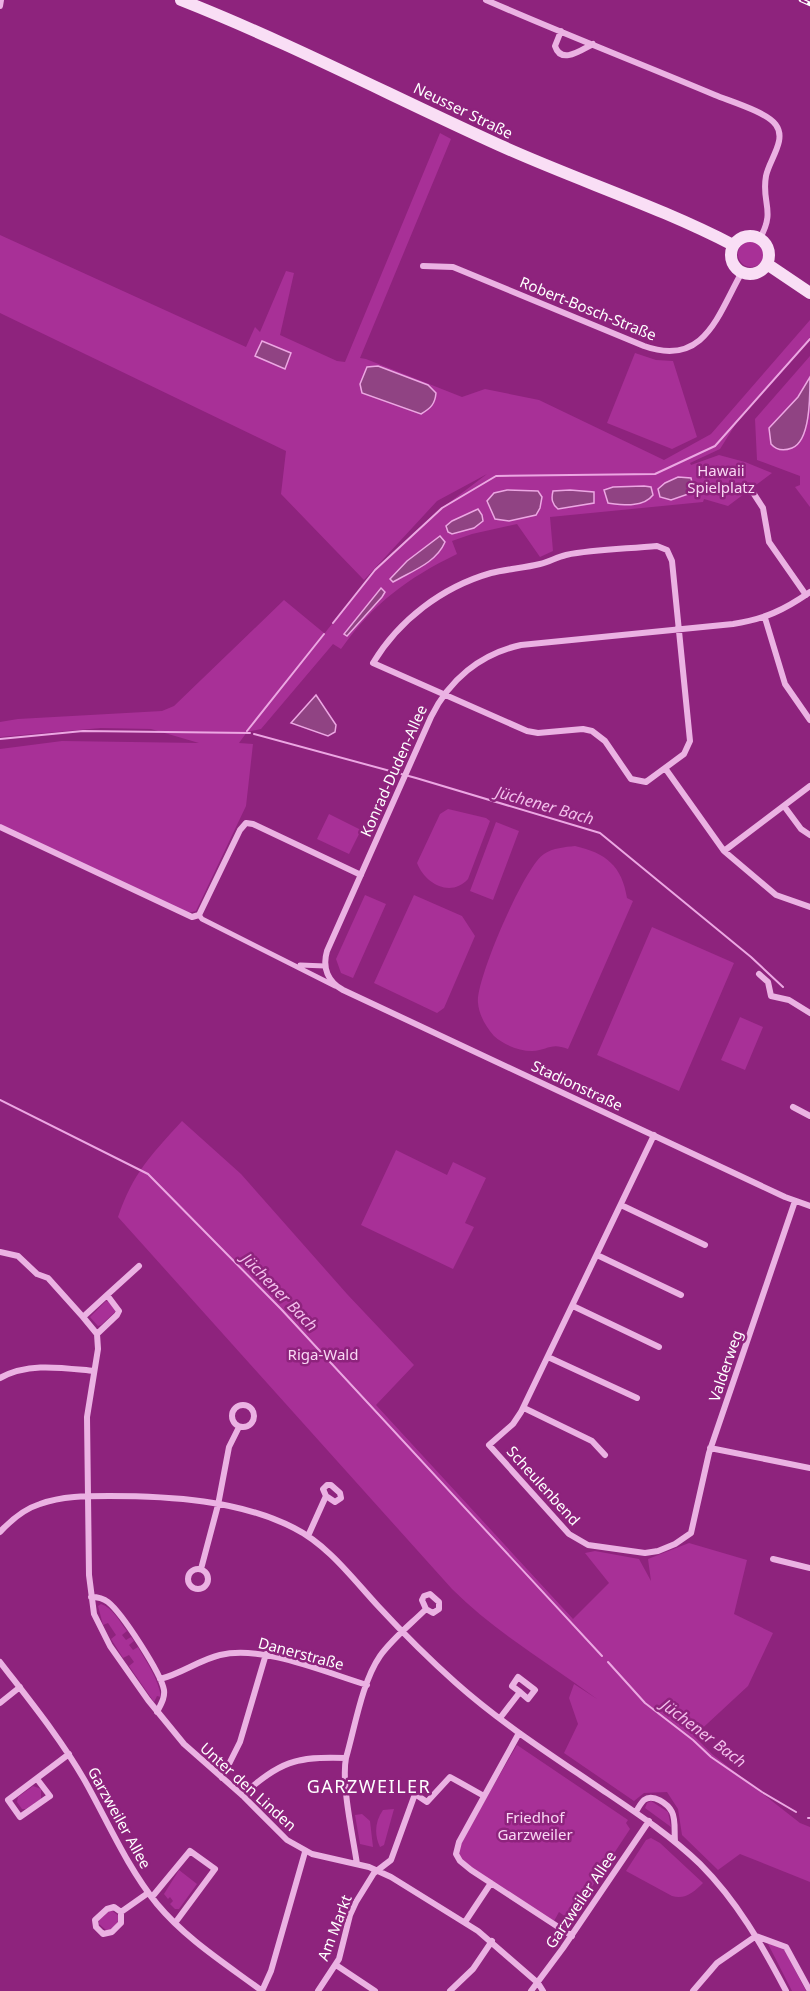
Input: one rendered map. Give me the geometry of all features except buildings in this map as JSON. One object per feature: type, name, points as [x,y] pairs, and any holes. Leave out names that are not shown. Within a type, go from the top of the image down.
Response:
[{"type":"main road","name":"Neusser Straße","points":[[181,0],[312,56],[497,144],[680,220],[733,245]]},
{"type":"main road","points":[[754,235],[760,238],[769,251],[767,264],[760,272],[754,274],[742,272],[731,260],[733,245],[745,236],[754,235]]},
{"type":"main road","points":[[767,264],[810,293]]},
{"type":"street","points":[[0,6],[1,0]]},
{"type":"street","points":[[486,0],[496,2],[764,115],[776,124],[780,137],[766,177],[769,220],[760,238]]},
{"type":"street","points":[[561,31],[555,46],[557,52],[562,55],[572,55],[593,44]]},
{"type":"street","name":"Robert-Bosch-Straße","points":[[423,266],[453,267],[644,346],[666,352],[685,349],[704,338],[720,314],[742,272]]},
{"type":"street","points":[[752,491],[764,508],[769,542],[808,593]]},
{"type":"street","points":[[663,547],[669,551],[679,629],[690,741],[686,752],[646,782],[631,779],[602,738],[592,731],[583,729],[532,732],[373,663],[390,639],[421,609],[449,590],[491,573],[541,564],[570,554],[663,547]]},
{"type":"street","name":"Konrad-Duden-Allee","points":[[325,966],[327,951],[435,709],[444,694],[470,668],[512,647],[530,644],[747,622],[765,618],[788,607],[808,593]]},
{"type":"street","points":[[765,618],[785,684],[810,720]]},
{"type":"street","points":[[665,768],[724,851],[776,895],[810,907]]},
{"type":"street","points":[[724,851],[810,786]]},
{"type":"street","points":[[784,806],[801,829],[810,835]]},
{"type":"street","points":[[199,915],[240,830],[246,823],[253,824],[361,875]]},
{"type":"street","points":[[0,827],[190,917],[199,915]]},
{"type":"street","points":[[199,915],[202,919],[336,986]]},
{"type":"street","points":[[297,965],[325,966],[327,974],[336,986]]},
{"type":"street","points":[[759,974],[768,982],[771,996],[789,1000],[810,1013]]},
{"type":"street","name":"Stadionstraße","points":[[336,986],[810,1206]]},
{"type":"street","points":[[793,1107],[810,1116]]},
{"type":"street","points":[[605,1455],[592,1441],[524,1408],[654,1135]]},
{"type":"street","name":"Valderweg","points":[[685,1539],[693,1527],[710,1448],[795,1201]]},
{"type":"street","points":[[621,1205],[705,1245]]},
{"type":"street","points":[[0,1252],[18,1256],[37,1274],[48,1278],[97,1334],[119,1313],[119,1309],[107,1295]]},
{"type":"street","points":[[597,1255],[681,1295]]},
{"type":"street","points":[[83,1317],[139,1266]]},
{"type":"street","points":[[573,1306],[659,1347]]},
{"type":"street","name":"Unter den Linden","points":[[97,1334],[98,1348],[87,1417],[88,1550],[91,1597],[96,1619],[104,1635],[157,1712],[184,1744],[242,1795],[280,1834],[305,1851],[377,1869],[429,1899],[492,1941],[538,1983],[543,1991]]},
{"type":"street","points":[[548,1357],[637,1398]]},
{"type":"street","points":[[0,1378],[32,1367],[94,1371]]},
{"type":"street","name":"Scheulenbend","points":[[524,1408],[513,1424],[489,1445],[569,1534],[580,1542],[645,1553],[658,1551],[685,1539]]},
{"type":"street","points":[[201,1569],[218,1505],[229,1447],[239,1427]]},
{"type":"street","points":[[710,1448],[810,1468]]},
{"type":"street","points":[[0,1532],[33,1506],[52,1500],[88,1496],[153,1497],[218,1505],[265,1516],[308,1536],[336,1561],[403,1632],[457,1684],[519,1733],[675,1841],[718,1884],[756,1936],[786,1991]]},
{"type":"street","points":[[308,1536],[326,1496]]},
{"type":"street","points":[[773,1559],[810,1568]]},
{"type":"street","points":[[91,1597],[104,1599],[115,1609],[160,1679],[164,1696],[157,1712]]},
{"type":"street","points":[[357,1864],[345,1777],[346,1758],[367,1685],[380,1657],[426,1610]]},
{"type":"street","name":"Danerstraße","points":[[160,1679],[171,1676],[202,1660],[238,1652],[266,1654],[367,1685]]},
{"type":"street","points":[[222,1778],[240,1742],[266,1654]]},
{"type":"street","name":"Garzweiler Allee","points":[[0,1662],[69,1754],[137,1878],[150,1895],[175,1923],[262,1991]]},
{"type":"street","points":[[0,1703],[20,1687]]},
{"type":"street","points":[[500,1718],[520,1692]]},
{"type":"street","points":[[519,1733],[458,1846],[457,1857],[491,1883],[572,1936]]},
{"type":"street","points":[[37,1779],[50,1796],[20,1817],[8,1800],[69,1754]]},
{"type":"street","points":[[242,1795],[269,1772],[296,1761],[314,1757],[346,1758]]},
{"type":"street","name":"Am Markt","points":[[318,1991],[336,1965],[351,1911],[377,1869],[390,1860],[415,1794],[427,1802],[450,1777],[484,1796]]},
{"type":"street","points":[[636,1812],[649,1798],[658,1799],[673,1815],[675,1841]]},
{"type":"street","name":"Garzweiler Allee","points":[[531,1991],[572,1936],[649,1821]]},
{"type":"street","name":"Garzweiler Allee","points":[[121,1912],[150,1895],[190,1851],[215,1869],[175,1923]]},
{"type":"street","points":[[262,1991],[271,1971],[305,1851]]},
{"type":"street","points":[[465,1922],[491,1883]]},
{"type":"street","name":"Garzweiler Allee","points":[[114,1907],[121,1912],[121,1923],[112,1932],[103,1934],[96,1927],[95,1920],[107,1909],[114,1907]]},
{"type":"street","points":[[693,1991],[717,1963],[756,1936]]},
{"type":"street","points":[[756,1936],[786,1947],[810,1991]]},
{"type":"street","points":[[450,1991],[474,1969],[492,1941]]},
{"type":"street","points":[[336,1965],[375,1991]]},
{"type":"green space","name":"Hawaii Spielplatz","points":[[440,133],[451,139],[360,358],[462,397],[485,389],[539,400],[664,460],[711,434],[810,320],[810,340],[742,414],[720,449],[690,463],[691,465],[719,455],[772,473],[728,506],[704,499],[703,502],[550,517],[553,551],[540,557],[517,524],[452,541],[457,554],[422,573],[392,594],[366,618],[341,649],[333,644],[261,729],[247,732],[239,743],[253,744],[246,806],[196,911],[188,913],[0,825],[0,749],[62,741],[199,743],[151,729],[101,728],[0,737],[0,722],[162,711],[174,706],[284,600],[324,633],[320,639],[375,570],[442,508],[487,474],[437,501],[364,580],[281,494],[286,451],[0,313],[0,235],[246,347],[255,327],[260,332],[286,271],[294,273],[280,335],[337,361],[345,362]]},
{"type":"green space","points":[[751,241],[760,245],[764,254],[760,263],[751,267],[742,263],[738,254],[742,245]]},
{"type":"green space","points":[[635,353],[656,360],[673,361],[697,437],[672,449],[607,423]]},
{"type":"green space","points":[[810,356],[810,507],[795,487],[800,485],[800,476],[757,460],[755,419]]},
{"type":"green space","points":[[448,809],[490,821],[468,879],[461,885],[447,888],[439,886],[426,877],[417,863],[440,814]]},
{"type":"green space","points":[[329,814],[361,830],[349,854],[317,839]]},
{"type":"green space","points":[[496,822],[519,831],[493,900],[470,891]]},
{"type":"green space","points":[[575,846],[596,853],[611,863],[621,877],[627,898],[633,901],[568,1049],[553,1046],[532,1051],[517,1049],[494,1036],[481,1016],[478,1003],[484,972],[514,900],[536,863],[551,850]]},
{"type":"green space","points":[[365,895],[386,904],[353,978],[341,973],[336,959]]},
{"type":"green space","points":[[414,895],[462,916],[475,936],[444,1008],[437,1013],[374,983]]},
{"type":"green space","points":[[652,927],[734,963],[679,1091],[597,1055]]},
{"type":"green space","points":[[740,1017],[763,1027],[745,1070],[721,1060]]},
{"type":"green space","name":"Riga-Wald","points":[[182,1121],[241,1174],[347,1294],[414,1365],[376,1405],[573,1619],[609,1583],[585,1553],[595,1551],[639,1559],[651,1581],[648,1559],[689,1543],[747,1560],[734,1614],[773,1633],[748,1686],[694,1736],[712,1754],[800,1823],[810,1827],[810,1882],[740,1854],[718,1870],[682,1835],[678,1809],[667,1792],[644,1793],[634,1801],[564,1753],[578,1724],[569,1698],[574,1684],[597,1699],[504,1633],[452,1589],[118,1217],[130,1188],[144,1165]]},
{"type":"green space","points":[[396,1150],[447,1175],[453,1162],[486,1178],[465,1223],[474,1227],[453,1269],[361,1225]]},
{"type":"green space","points":[[106,1301],[116,1311],[98,1326],[90,1317]]},
{"type":"green space","points":[[101,1604],[109,1608],[119,1619],[127,1631],[122,1635],[126,1640],[131,1637],[134,1641],[129,1645],[133,1650],[138,1647],[152,1671],[161,1697],[157,1696],[154,1702],[129,1666],[134,1662],[129,1655],[123,1658],[111,1639],[116,1635],[108,1623],[103,1625],[98,1606]]},
{"type":"green space","name":"Friedhof Garzweiler","points":[[517,1745],[628,1820],[626,1823],[630,1829],[570,1920],[559,1912],[554,1921],[464,1862],[459,1856],[458,1847]]},
{"type":"green space","points":[[33,1786],[41,1789],[41,1799],[26,1809],[22,1809],[17,1802],[18,1797]]},
{"type":"green space","points":[[651,1801],[668,1812],[671,1827],[645,1808]]},
{"type":"green space","points":[[394,1809],[384,1845],[380,1847],[376,1833],[378,1819],[383,1810]]},
{"type":"green space","points":[[362,1814],[370,1821],[373,1847],[360,1844],[355,1815]]},
{"type":"green space","points":[[651,1838],[660,1843],[703,1883],[689,1894],[677,1897],[626,1871],[646,1840]]},
{"type":"green space","points":[[179,1870],[197,1884],[179,1909],[175,1909],[170,1904],[173,1901],[164,1894]]},
{"type":"green space","points":[[111,1910],[119,1916],[119,1920],[112,1930],[106,1930],[99,1924],[99,1920]]},
{"type":"green space","points":[[767,1942],[784,1949],[806,1991],[792,1991]]},
{"type":"shaded area","points":[[262,341],[291,353],[285,369],[255,356]]},
{"type":"shaded area","points":[[378,366],[428,385],[436,393],[432,405],[421,414],[362,393],[360,384],[367,367]]},
{"type":"shaded area","points":[[810,377],[808,418],[802,437],[792,448],[778,449],[771,444],[769,428],[798,397]]},
{"type":"shaded area","points":[[678,477],[691,478],[694,492],[671,500],[660,497],[658,489]]},
{"type":"shaded area","points":[[613,487],[651,487],[653,495],[644,502],[632,505],[608,503],[604,490]]},
{"type":"shaded area","points":[[507,490],[538,491],[542,497],[536,515],[509,521],[495,519],[487,501],[494,493]]},
{"type":"shaded area","points":[[553,491],[594,492],[594,503],[558,509],[552,501]]},
{"type":"shaded area","points":[[478,509],[483,521],[474,528],[452,534],[448,532],[446,526],[452,521]]},
{"type":"shaded area","points":[[440,536],[445,542],[436,556],[393,582],[390,579],[407,561]]},
{"type":"shaded area","points":[[381,588],[385,592],[382,597],[347,636],[344,634]]},
{"type":"shaded area","points":[[316,695],[336,725],[335,732],[328,736],[291,723]]},
{"type":"waterway","points":[[333,623],[375,570],[442,508],[496,476],[655,474],[715,446],[810,339]]},
{"type":"waterway","points":[[247,731],[324,634]]},
{"type":"waterway","name":"Jüchener Bach","points":[[0,739],[83,731],[250,733]]},
{"type":"waterway","name":"Jüchener Bach","points":[[254,734],[416,778],[600,833],[751,957],[783,987]]},
{"type":"waterway","name":"Jüchener Bach","points":[[0,1100],[148,1174],[281,1309],[602,1656]]},
{"type":"waterway","name":"Jüchener Bach","points":[[608,1662],[645,1703],[711,1757],[796,1812]]},
{"type":"railway","points":[[801,0],[810,4]]},
{"type":"district","name":"GARZWEILER","points":[[369,1787]]}]
